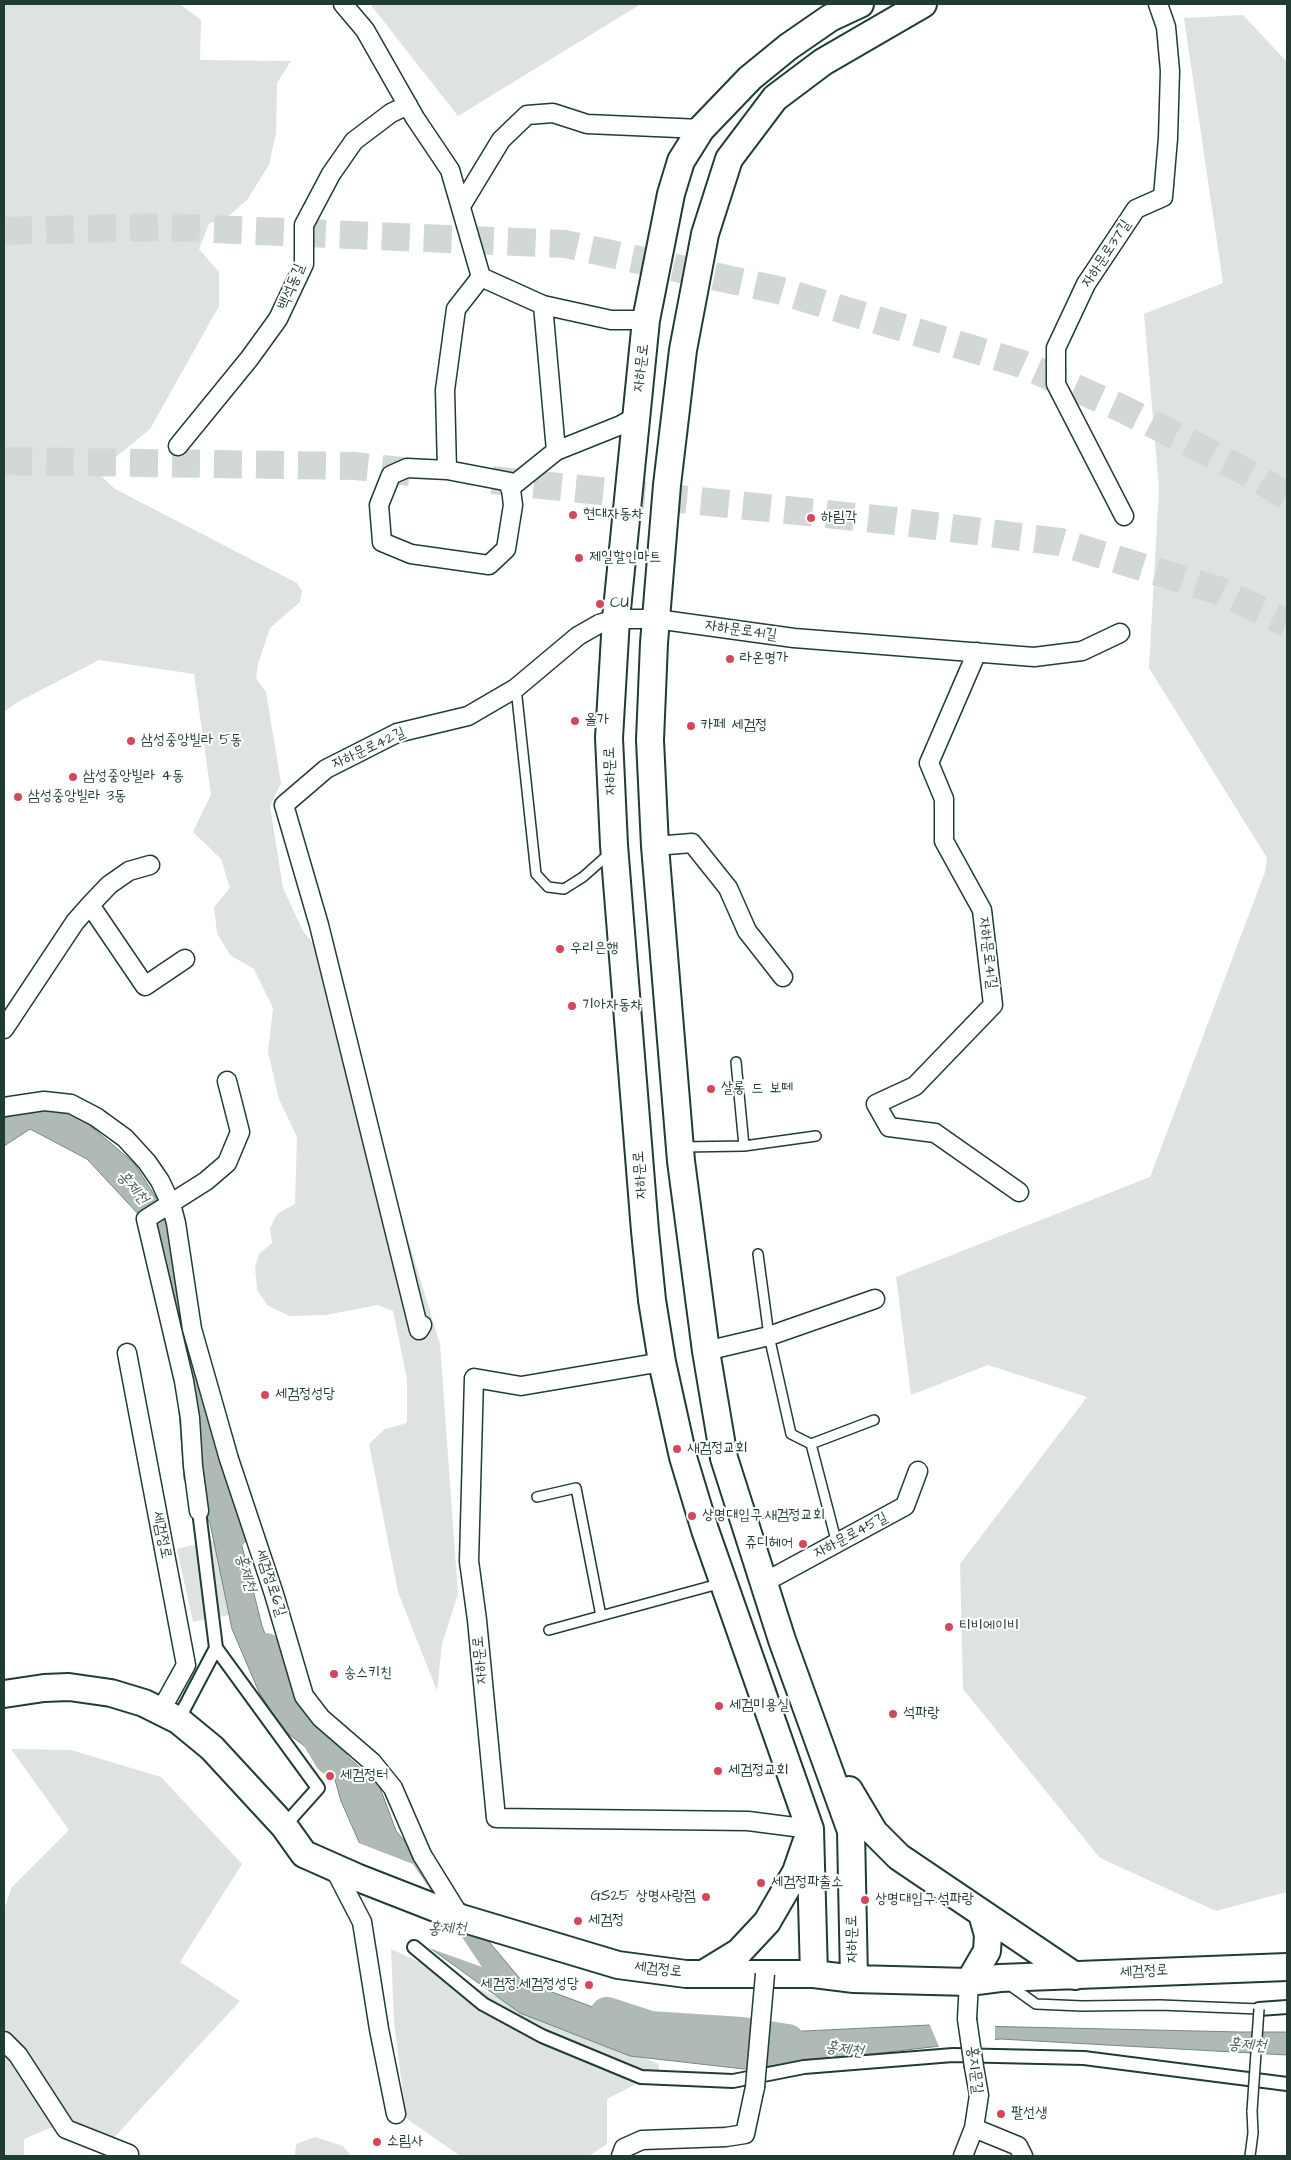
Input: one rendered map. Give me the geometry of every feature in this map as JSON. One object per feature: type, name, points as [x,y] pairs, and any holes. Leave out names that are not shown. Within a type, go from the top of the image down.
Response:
[{"type":"main road","name":"자하문로","points":[[814,1974],[810,1829],[723,1583],[683,1457],[662,1362],[652,1300],[645,1232],[614,850],[609,738],[616,619],[646,320],[671,194],[681,161],[700,130],[750,78],[788,47],[830,18],[860,4]]},
{"type":"main road","name":"자하문로","points":[[854,1980],[851,1831],[763,1583],[724,1458],[706,1351],[680,1147],[655,846],[650,740],[656,619],[667,485],[683,350],[705,234],[729,160],[775,98],[823,62],[923,4]]},
{"type":"main road","name":"세검정로","points":[[4,1694],[44,1688],[77,1688],[128,1698],[169,1715],[212,1748],[284,1826],[304,1854],[356,1877],[453,1915],[618,1965],[686,1974],[814,1974],[854,1980],[969,1982],[1000,1978],[1287,1967]]},
{"type":"main road","points":[[820,1742],[874,1832],[899,1857],[1075,1976]]},
{"type":"main road","points":[[703,1974],[739,1952],[768,1922],[796,1872],[810,1829]]},
{"type":"main road","points":[[969,1982],[987,1951],[988,1935],[982,1914]]},
{"type":"street","points":[[343,4],[365,30],[408,105],[450,170],[481,277]]},
{"type":"street","name":"자하문로37길","points":[[1124,516],[1056,384],[1056,348],[1086,284],[1136,209],[1163,197],[1168,138],[1170,71],[1166,27],[1158,4]]},
{"type":"street","name":"백석동길","points":[[178,446],[278,319],[304,264],[304,225],[331,174],[354,141],[391,113],[408,105]]},
{"type":"street","points":[[461,206],[501,140],[527,115],[553,113],[587,124],[700,130]]},
{"type":"street","points":[[481,277],[544,305],[611,320],[646,320]]},
{"type":"street","points":[[447,470],[445,390],[456,309],[481,277]]},
{"type":"street","points":[[544,305],[556,451]]},
{"type":"street","points":[[510,488],[556,451],[637,416]]},
{"type":"street","points":[[407,468],[447,470],[510,482],[513,505],[506,549],[489,565],[411,554],[382,542],[379,505],[391,475],[407,468]]},
{"type":"street","name":"자하문로41길","points":[[616,619],[656,619],[794,638],[1034,657],[1082,652],[1120,633]]},
{"type":"street","name":"자하문로42길","points":[[422,1325],[418,1330],[319,925],[284,805],[326,769],[397,733],[468,716],[516,688],[578,636],[598,624],[616,619]]},
{"type":"street","name":"자하문로41길","points":[[976,652],[929,763],[944,799],[944,841],[982,910],[993,1005],[915,1086],[876,1104],[889,1127],[935,1133],[1019,1192]]},
{"type":"street","points":[[655,846],[692,842],[728,888],[747,931],[783,977]]},
{"type":"street","points":[[4,1029],[75,922],[90,905],[109,885],[129,871],[150,865]]},
{"type":"street","points":[[90,905],[145,986],[186,959]]},
{"type":"street","points":[[227,1081],[240,1132],[227,1163],[206,1181],[146,1219],[184,1382],[190,1418],[193,1466],[216,1648],[318,1788],[284,1826]]},
{"type":"street","name":"세검정로6길","points":[[4,1107],[44,1101],[71,1104],[96,1117],[125,1138],[147,1162],[160,1181],[171,1204],[192,1329],[229,1459],[274,1594],[304,1696],[321,1718],[372,1762],[393,1788],[422,1855],[453,1915]]},
{"type":"street","points":[[706,1351],[769,1336],[876,1299]]},
{"type":"street","name":"세검정로","points":[[128,1353],[186,1665],[169,1715]]},
{"type":"street","name":"자하문로","points":[[662,1362],[520,1386],[474,1378],[470,1561],[496,1818],[748,1821],[810,1829]]},
{"type":"street","name":"자하문로45길","points":[[763,1583],[905,1506],[918,1471]]},
{"type":"street","points":[[169,1715],[216,1648]]},
{"type":"street","points":[[333,1866],[362,1922],[379,2029],[396,2114]]},
{"type":"street","points":[[414,1947],[483,2004],[542,2036],[641,2077],[733,2081],[804,2067],[953,2055],[1084,2058],[1287,2084]]},
{"type":"street","points":[[621,2156],[624,2148],[642,2140],[726,2137],[745,2134],[755,2087],[765,1974]]},
{"type":"street","name":"홍지문길","points":[[964,2156],[974,2128],[979,2095],[967,2019],[969,1982]]},
{"type":"street","points":[[1259,2009],[1287,2007]]},
{"type":"street","points":[[4,2041],[18,2055],[66,2129],[129,2154]]},
{"type":"street","points":[[974,2128],[1018,2146],[1023,2156]]},
{"type":"lane","points":[[516,688],[536,874],[548,887],[564,889],[583,877],[614,850]]},
{"type":"lane","points":[[736,1062],[744,1146]]},
{"type":"lane","points":[[680,1147],[744,1146],[816,1136]]},
{"type":"lane","points":[[758,1254],[769,1336],[791,1434],[811,1444],[874,1420]]},
{"type":"lane","points":[[811,1444],[837,1544]]},
{"type":"lane","points":[[537,1497],[576,1488],[601,1616]]},
{"type":"lane","points":[[549,1630],[723,1583]]},
{"type":"lane","points":[[1000,1978],[1036,2004],[1082,2006],[1160,2005],[1259,2009],[1252,2111],[1253,2133],[1250,2156]]},
{"type":"shaded area","points":[[4,4],[180,4],[201,20],[200,60],[291,61],[277,83],[276,133],[269,165],[247,200],[230,215],[209,224],[199,249],[219,272],[219,306],[150,429],[117,456],[101,476],[115,489],[297,583],[302,591],[300,602],[270,628],[258,664],[256,678],[266,692],[281,783],[270,806],[283,888],[303,931],[321,953],[440,1344],[458,1594],[442,1644],[437,1691],[398,1592],[369,1444],[385,1429],[407,1423],[407,1379],[393,1311],[377,1305],[326,1315],[290,1316],[268,1306],[257,1290],[255,1267],[259,1254],[272,1243],[270,1228],[277,1214],[295,1204],[297,1137],[279,1099],[268,1052],[273,1008],[254,969],[230,955],[217,933],[214,907],[230,888],[221,859],[193,832],[211,794],[194,674],[99,660],[16,703],[4,712]]},
{"type":"shaded area","points":[[370,4],[641,4],[458,116]]},
{"type":"shaded area","points":[[1243,15],[1287,62],[1287,1892],[1216,1911],[1100,1858],[963,1689],[960,1564],[1087,1397],[988,1365],[911,1395],[896,1277],[1150,1177],[1265,872],[1267,858],[1149,668],[1159,488],[1144,314],[1223,283],[1184,18]]},
{"type":"shaded area","points":[[223,1538],[240,1613],[193,1622],[177,1549]]},
{"type":"shaded area","points":[[11,1749],[71,1750],[161,1777],[242,1864],[180,1962],[240,2001],[109,2143],[92,2133],[50,2128],[24,2139],[24,2156],[4,2156],[4,1909],[12,1887],[69,1830]]},
{"type":"shaded area","points":[[391,1949],[528,2011],[659,2064],[658,2073],[607,2099],[607,2144],[589,2156],[460,2156],[406,2118],[394,2022]]},
{"type":"shaded area","points":[[315,2137],[343,2146],[351,2156],[295,2156],[296,2144]]},
{"type":"water","name":"홍제천","points":[[51,1106],[81,1118],[134,1163],[162,1207],[180,1278],[194,1382],[202,1424],[202,1460],[231,1502],[262,1626],[293,1707],[379,1785],[396,1831],[522,1981],[650,2028],[742,2034],[930,2025],[1287,2032],[1287,2055],[1000,2039],[744,2069],[630,2056],[520,2013],[430,1948],[359,1842],[341,1801],[331,1766],[282,1729],[259,1692],[232,1629],[210,1523],[184,1479],[177,1384],[141,1217],[87,1159],[30,1129],[4,1146],[4,1118]]},
{"type":"pier","points":[[356,1842],[413,1864],[482,1967],[426,1947]]},
{"type":"pier","points":[[929,2023],[995,2024],[995,2042],[940,2049]]},
{"type":"waterway","name":"홍제천","points":[[181,1318],[233,1531]]},
{"type":"waterway","name":"홍제천","points":[[266,1650],[270,1666],[331,1758]]},
{"type":"waterway","name":"홍제천","points":[[607,2014],[650,2028],[742,2034],[788,2041]]},
{"type":"tunnel","points":[[4,231],[164,227],[565,244],[778,290],[1022,364],[1125,410],[1258,478],[1287,497]]},
{"type":"tunnel","points":[[4,461],[354,466],[422,473]]},
{"type":"tunnel","points":[[492,480],[895,521],[1060,542],[1220,591],[1287,623]]},
{"type":"place","name":"현대자동차","points":[[573,515]]},
{"type":"place","name":"하림각","points":[[811,518]]},
{"type":"place","name":"제일할인마트","points":[[579,558]]},
{"type":"place","name":"CU","points":[[600,604]]},
{"type":"place","name":"라온명가","points":[[730,659]]},
{"type":"place","name":"올가","points":[[575,721]]},
{"type":"place","name":"카페 세검정","points":[[691,726]]},
{"type":"place","name":"삼성중앙빌라 5동","points":[[131,741]]},
{"type":"place","name":"삼성중앙빌라 4동","points":[[73,777]]},
{"type":"place","name":"삼성중앙빌라 3동","points":[[18,797]]},
{"type":"place","name":"우리은행","points":[[560,949]]},
{"type":"place","name":"기아자동차","points":[[572,1006]]},
{"type":"place","name":"살롱 드 보떼","points":[[711,1089]]},
{"type":"place","name":"세검정성당","points":[[265,1395]]},
{"type":"place","name":"새검정교회","points":[[677,1449]]},
{"type":"place","name":"상명대입구.새검정교회","points":[[692,1516]]},
{"type":"place","name":"쥬디헤어","points":[[803,1544]]},
{"type":"place","name":"티비에이비","points":[[949,1627]]},
{"type":"place","name":"송스키친","points":[[334,1674]]},
{"type":"place","name":"세검미용실","points":[[719,1706]]},
{"type":"place","name":"석파랑","points":[[893,1714]]},
{"type":"place","name":"세검정교회","points":[[718,1771]]},
{"type":"place","name":"세검정터","points":[[330,1776]]},
{"type":"place","name":"세검정파출소","points":[[761,1883]]},
{"type":"place","name":"GS25 상명사랑점","points":[[706,1897]]},
{"type":"place","name":"상명대입구.석파랑","points":[[865,1900]]},
{"type":"place","name":"세검정","points":[[578,1921]]},
{"type":"place","name":"세검정.세검정성당","points":[[589,1985]]},
{"type":"place","name":"팔선생","points":[[1001,2114]]},
{"type":"place","name":"소림사","points":[[377,2142]]}]
